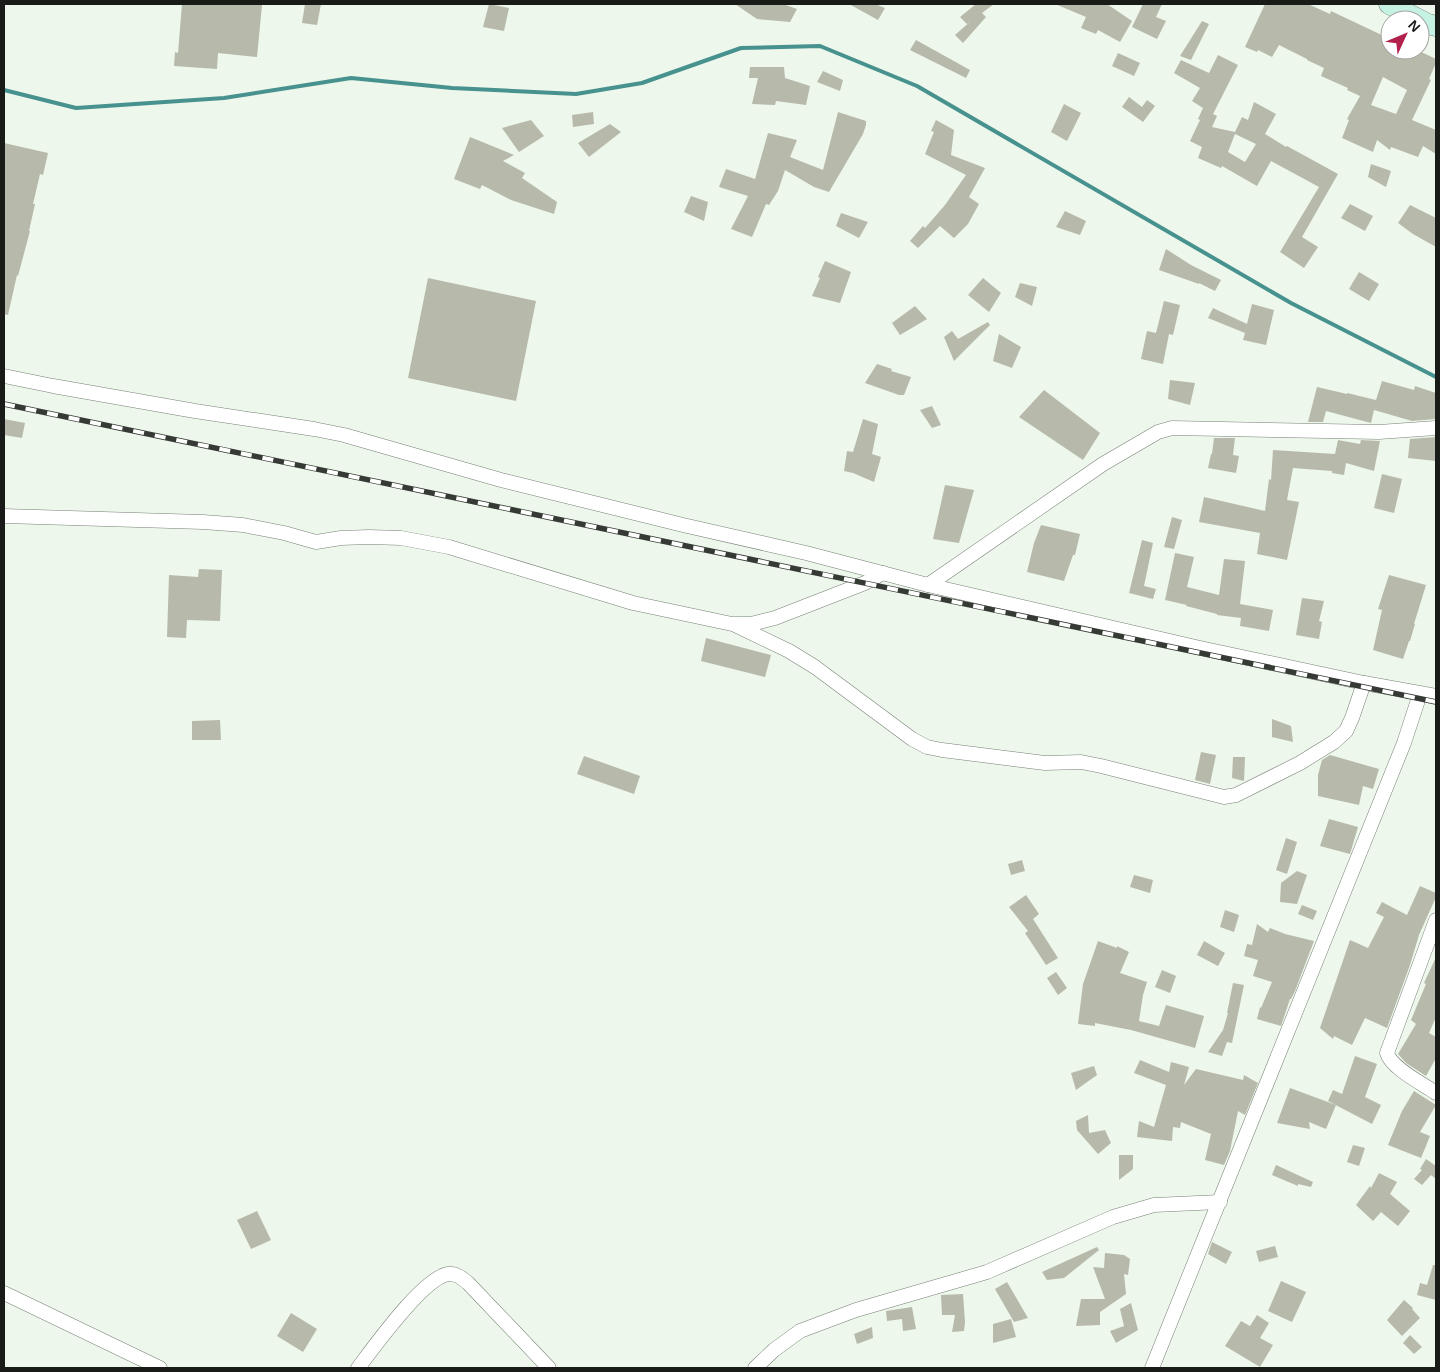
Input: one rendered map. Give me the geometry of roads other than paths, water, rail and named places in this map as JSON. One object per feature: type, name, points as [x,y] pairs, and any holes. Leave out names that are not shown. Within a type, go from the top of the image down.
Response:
[{"type":"main road","points":[[1389,4],[1428,24],[1436,26]]},
{"type":"street","points":[[4,376],[176,408],[344,435],[510,482],[806,553],[928,585],[1200,648],[1364,683],[1436,696]]},
{"type":"street","points":[[928,585],[1095,469],[1158,432],[1172,428],[1379,432],[1436,428]]},
{"type":"street","points":[[4,516],[211,522],[243,525],[284,533],[316,542],[341,538],[401,538],[449,547],[633,603],[732,624],[752,624],[775,618],[865,584],[883,573]]},
{"type":"street","points":[[732,624],[789,651],[823,672],[912,739],[927,747],[1045,763],[1082,762],[1224,797],[1236,795],[1300,764],[1334,742],[1346,731],[1364,683]]},
{"type":"street","points":[[1152,1368],[1404,743],[1420,694]]},
{"type":"street","points":[[1436,920],[1386,1053],[1394,1066],[1436,1093]]},
{"type":"street","points":[[755,1368],[774,1350],[800,1331],[856,1310],[987,1272],[1113,1217],[1154,1205],[1220,1202]]},
{"type":"street","points":[[358,1368],[387,1330],[421,1292],[439,1277],[450,1274],[459,1276],[468,1283],[548,1368]]},
{"type":"street","points":[[4,1293],[160,1368]]},
{"type":"waterway","points":[[4,90],[76,108],[224,98],[351,78],[452,88],[576,94],[642,83],[741,48],[820,46],[917,86],[1291,303],[1436,377]]},
{"type":"railway","points":[[4,404],[1436,702]]}]
